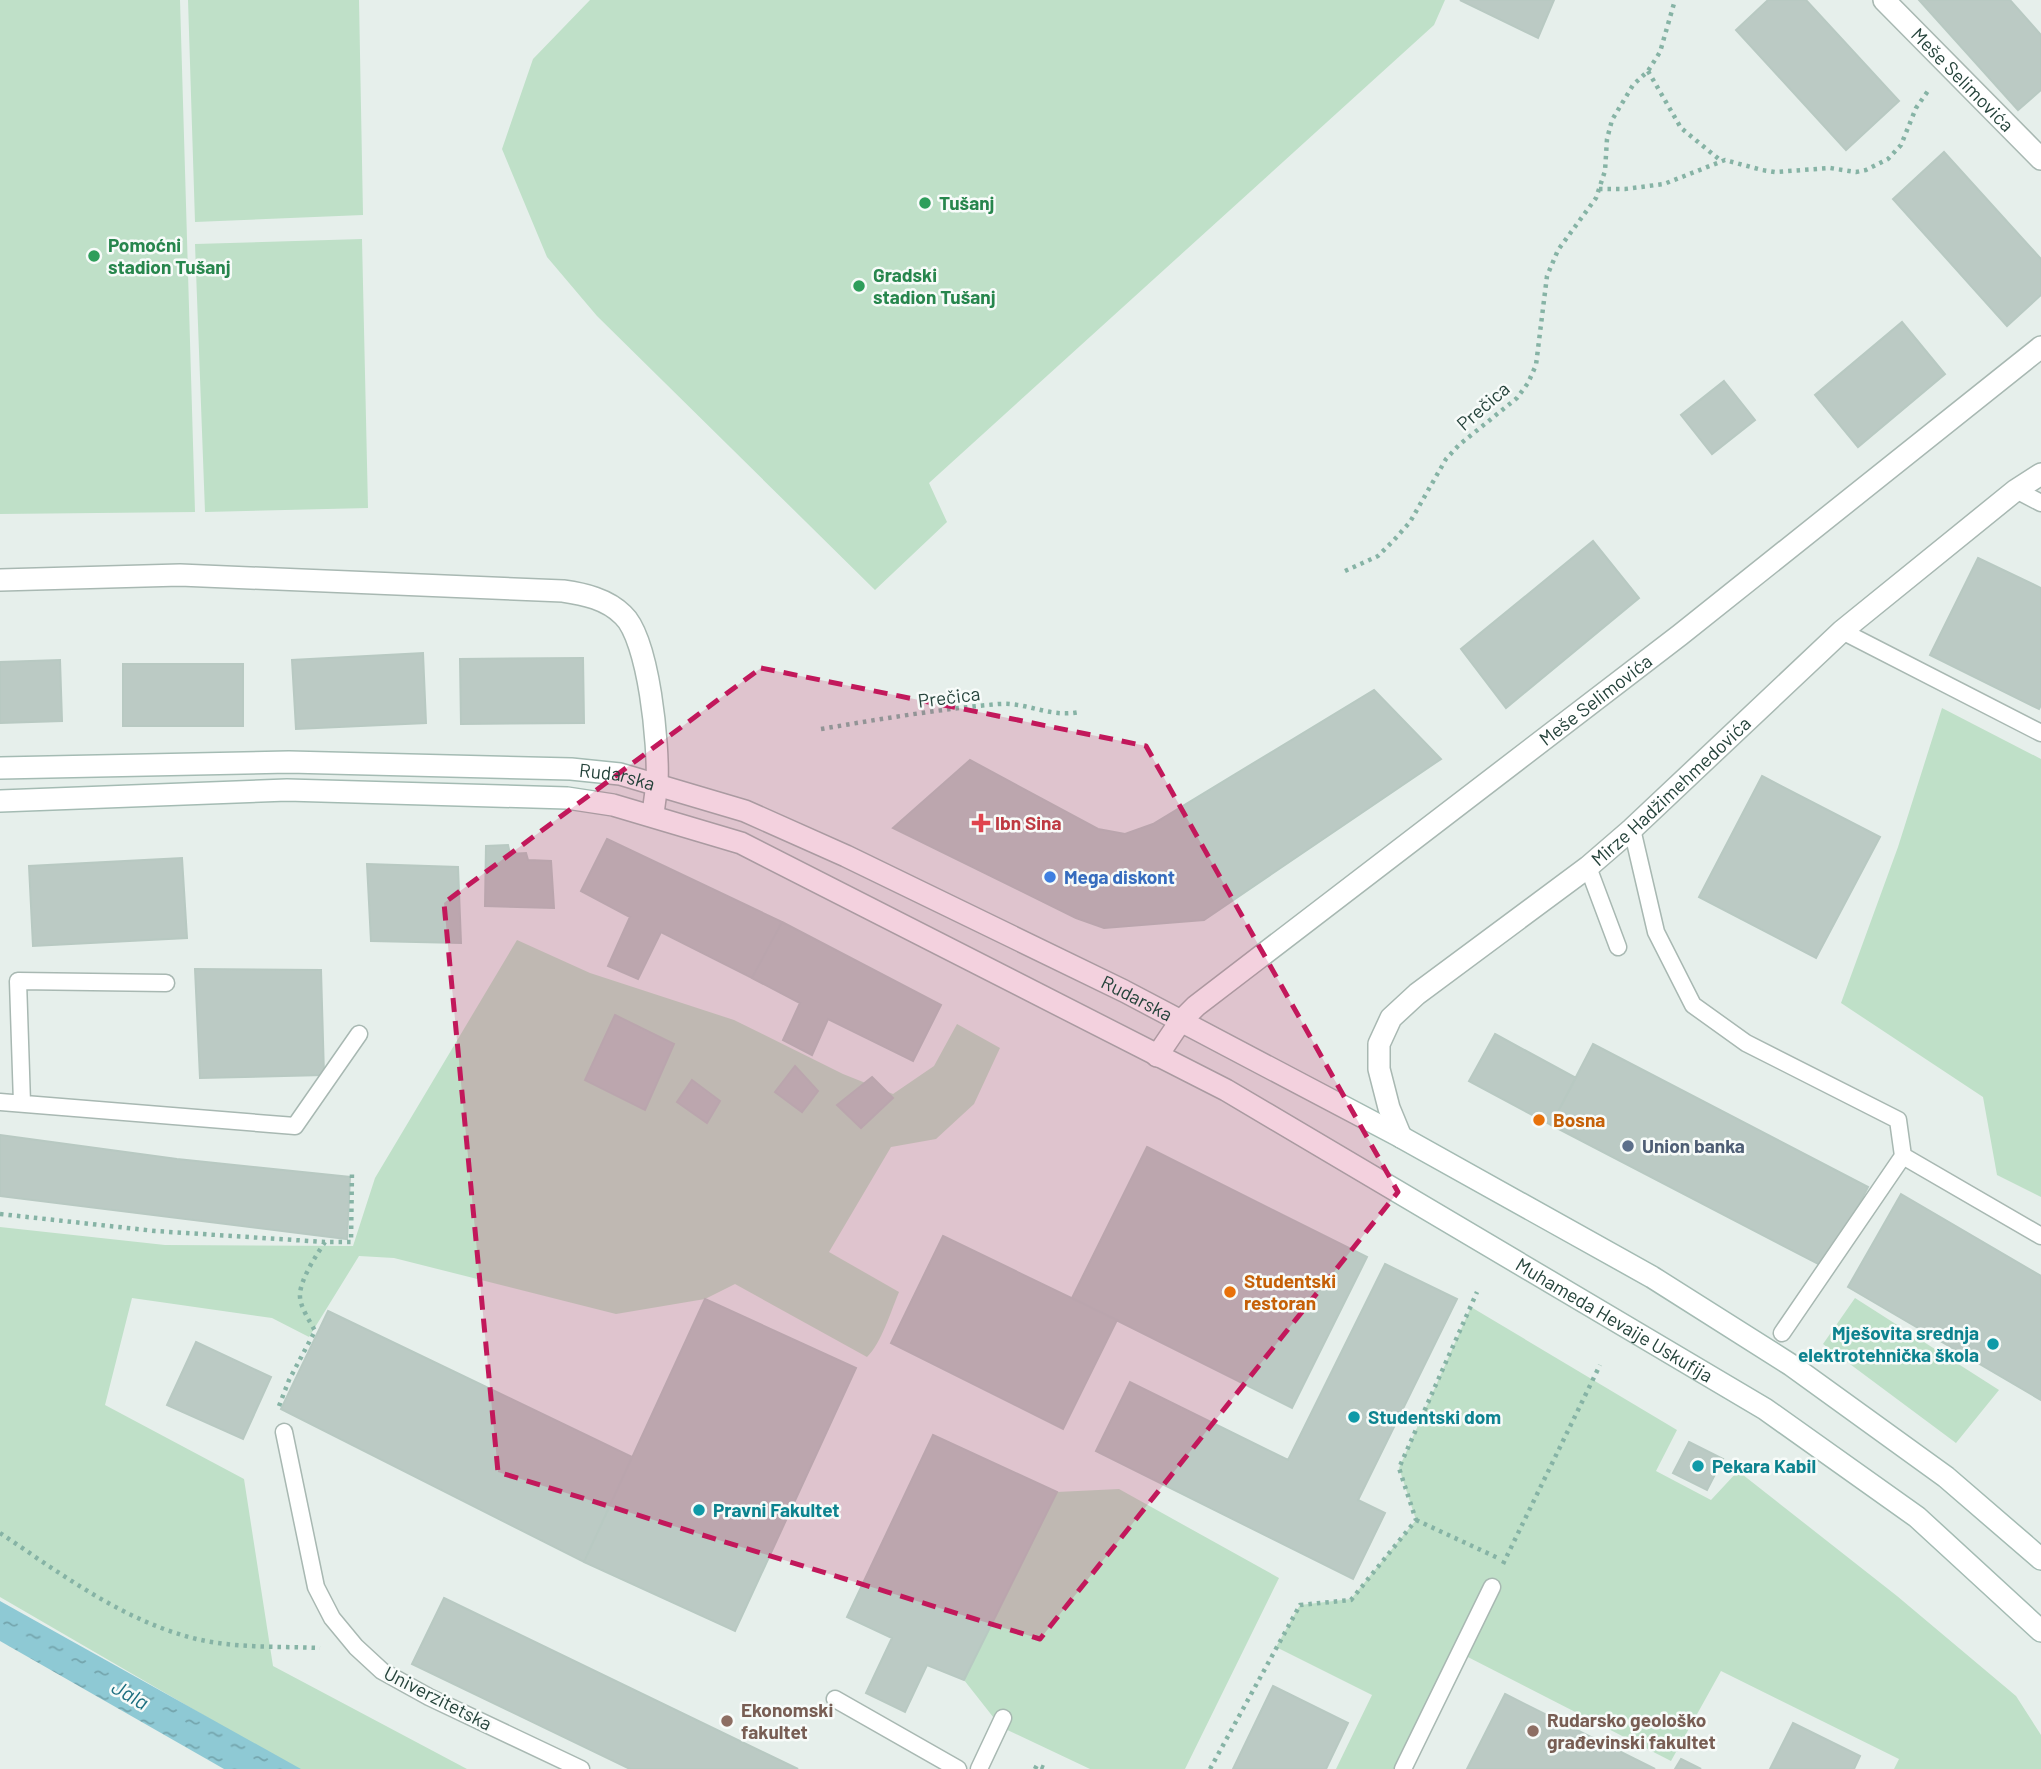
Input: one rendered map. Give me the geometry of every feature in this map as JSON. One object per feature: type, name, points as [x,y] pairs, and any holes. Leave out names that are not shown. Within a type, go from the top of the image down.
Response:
[{"type":"main road","name":"Meše Selimovića","points":[[1884,0],[2041,159]]},
{"type":"main road","name":"Meše Selimovića","points":[[1157,1056],[1180,1022],[1196,1006],[1691,626],[2041,347]]},
{"type":"main road","name":"Mirze Hadžimehmedovića","points":[[1401,1137],[1378,1069],[1379,1044],[1391,1018],[1417,994],[1588,867],[1632,829],[1842,631],[2016,490],[2041,474]]},
{"type":"main road","points":[[0,580],[180,575],[584,594],[624,615],[643,649],[656,751],[657,784],[653,815]]},
{"type":"main road","name":"Rudarska","points":[[0,768],[289,762],[571,769],[620,774],[745,811],[846,856],[1124,991],[1180,1022]]},
{"type":"main road","name":"Rudarska","points":[[0,802],[287,790],[566,798],[613,805],[741,843],[1105,1027],[1157,1056]]},
{"type":"main road","points":[[1180,1022],[1401,1137],[1653,1277],[1791,1365],[1946,1477],[2041,1559]]},
{"type":"main road","name":"Muhameda Hevaije Uskufija","points":[[1157,1056],[1226,1090],[1765,1409],[1917,1517],[2041,1631]]},
{"type":"lane","points":[[2016,490],[2041,503]]},
{"type":"lane","points":[[1842,631],[2041,733]]},
{"type":"lane","points":[[1632,829],[1656,932],[1693,1005],[1746,1043],[1898,1120],[1903,1156],[1782,1333]]},
{"type":"lane","points":[[1588,867],[1618,947]]},
{"type":"lane","points":[[22,1103],[18,981],[166,983]]},
{"type":"lane","points":[[0,1101],[295,1126],[359,1034]]},
{"type":"lane","points":[[1903,1156],[2041,1236]]},
{"type":"lane","name":"Univerzitetska","points":[[284,1432],[316,1587],[332,1618],[356,1647],[382,1671],[393,1677],[581,1769]]},
{"type":"lane","points":[[1403,1769],[1492,1587]]},
{"type":"lane","points":[[835,1699],[958,1769]]},
{"type":"lane","points":[[979,1769],[1003,1718]]},
{"type":"path","name":"Prečica","points":[[1345,571],[1378,556],[1395,540],[1410,522],[1446,459],[1459,445],[1517,398],[1528,383],[1536,365],[1547,276],[1558,250],[1588,212],[1599,189],[1605,171],[1607,139],[1612,120],[1633,85],[1648,71],[1660,52],[1675,0]]},
{"type":"path","points":[[1599,189],[1664,184],[1721,160],[1775,172],[1830,168],[1856,172],[1866,170],[1888,159],[1901,145],[1921,99],[1950,68]]},
{"type":"path","points":[[1648,71],[1681,128],[1721,160]]},
{"type":"path","name":"Prečica","points":[[821,729],[1001,704],[1024,705],[1063,715],[1079,712]]},
{"type":"path","points":[[0,1214],[156,1231],[351,1242],[352,1171]]},
{"type":"path","points":[[284,1432],[276,1414],[289,1380],[315,1331],[300,1294],[312,1262],[325,1242]]},
{"type":"path","points":[[1477,1293],[1399,1468],[1416,1520],[1505,1561]]},
{"type":"path","points":[[1492,1587],[1600,1365]]},
{"type":"path","points":[[1210,1769],[1300,1605],[1351,1600],[1416,1520]]},
{"type":"path","points":[[0,1533],[89,1592],[138,1618],[182,1636],[226,1644],[356,1647]]},
{"type":"path","points":[[1035,1769],[1037,1765],[1046,1769]]},
{"type":"highlighted area","points":[[761,668],[1146,746],[1398,1192],[1040,1639],[498,1472],[444,903]]},
{"type":"green space","name":"Pomoćni stadion Tušanj","points":[[0,0],[180,0],[195,512],[0,514]]},
{"type":"green space","points":[[188,0],[359,0],[363,215],[195,222]]},
{"type":"green space","name":"Gradski stadion Tušanj","points":[[590,0],[1445,0],[1434,25],[929,483],[947,522],[875,590],[597,316],[547,257],[502,149],[533,59]]},
{"type":"green space","points":[[362,239],[368,508],[205,512],[195,244]]},
{"type":"green space","points":[[1942,708],[2041,759],[2041,1197],[1997,1175],[1983,1097],[1841,1003],[1898,847]]},
{"type":"green space","points":[[517,940],[590,973],[734,1020],[843,1074],[893,1094],[934,1066],[957,1024],[1000,1048],[974,1104],[936,1139],[891,1147],[829,1252],[899,1292],[881,1336],[867,1357],[735,1284],[705,1299],[616,1314],[394,1258],[359,1256],[309,1337],[272,1318],[132,1298],[105,1405],[244,1479],[273,1666],[467,1769],[296,1769],[0,1597],[0,1227],[165,1245],[353,1246],[375,1178]]},
{"type":"green space","points":[[1855,1298],[1999,1390],[1956,1443],[1823,1344]]},
{"type":"green space","points":[[1471,1307],[1677,1430],[1656,1471],[1711,1500],[1738,1471],[1897,1596],[2016,1696],[2041,1735],[2041,1769],[1894,1769],[1899,1759],[1721,1671],[1671,1761],[1460,1653],[1403,1769],[1336,1769],[1372,1695],[1276,1647],[1300,1605],[1351,1599],[1416,1520],[1399,1468]]},
{"type":"green space","points":[[1119,1489],[1279,1578],[1185,1769],[1090,1769],[1001,1727],[964,1680],[1057,1492]]},
{"type":"water","name":"Jala","points":[[0,1601],[301,1769],[224,1769],[0,1641]]},
{"type":"building","points":[[1460,0],[1554,0],[1538,38]]},
{"type":"building","points":[[1768,0],[1806,0],[1899,101],[1846,150],[1736,30]]},
{"type":"building","points":[[1919,0],[2010,0],[2041,35],[2041,90],[2018,110]]},
{"type":"building","points":[[1944,152],[2041,259],[2041,295],[2007,326],[1893,199]]},
{"type":"building","points":[[1902,322],[1945,374],[1858,447],[1815,395]]},
{"type":"building","points":[[1724,381],[1755,420],[1712,454],[1681,415]]},
{"type":"building","points":[[1593,541],[1639,598],[1506,708],[1461,649]]},
{"type":"building","points":[[1978,558],[2041,588],[2039,709],[1930,655]]},
{"type":"building","points":[[423,653],[426,723],[296,729],[292,660]]},
{"type":"building","points":[[583,658],[584,723],[461,724],[460,659]]},
{"type":"building","points":[[60,660],[62,721],[0,723],[0,662]]},
{"type":"building","points":[[123,664],[243,664],[243,726],[123,726]]},
{"type":"building","points":[[1374,690],[1441,759],[1204,920],[1104,928],[1076,918],[893,828],[970,760],[1098,829],[1125,834],[1153,824]]},
{"type":"building","points":[[1762,776],[1880,837],[1816,958],[1699,897]]},
{"type":"building","points":[[607,839],[782,922],[752,978],[661,932],[638,979],[608,966],[630,917],[581,891]]},
{"type":"building","points":[[508,845],[510,854],[526,853],[528,860],[551,861],[554,908],[485,906],[486,846]]},
{"type":"building","points":[[182,858],[187,938],[33,946],[29,866]]},
{"type":"building","points":[[367,864],[458,867],[461,943],[371,941]]},
{"type":"building","points":[[782,922],[941,1005],[913,1061],[828,1019],[812,1055],[783,1040],[800,1003],[752,978]]},
{"type":"building","points":[[195,969],[321,970],[324,1075],[200,1078]]},
{"type":"building","points":[[615,1015],[674,1044],[645,1110],[585,1080]]},
{"type":"building","points":[[1495,1034],[1576,1078],[1551,1125],[1469,1081]]},
{"type":"building","points":[[1593,1044],[1868,1187],[1826,1268],[1551,1125]]},
{"type":"building","points":[[795,1066],[818,1091],[802,1112],[775,1092]]},
{"type":"building","points":[[872,1077],[893,1098],[861,1128],[837,1105]]},
{"type":"building","points":[[692,1080],[720,1101],[707,1123],[677,1102]]},
{"type":"building","points":[[0,1135],[177,1159],[350,1177],[347,1239],[0,1196]]},
{"type":"building","points":[[1147,1147],[1367,1257],[1292,1408],[1072,1298]]},
{"type":"building","name":"Mješovita srednja elektrotehnička škola","points":[[1901,1194],[2041,1276],[2041,1400],[1848,1287]]},
{"type":"building","points":[[943,1236],[1117,1320],[1063,1429],[891,1343]]},
{"type":"building","name":"Studentski dom","points":[[1385,1264],[1457,1299],[1358,1500],[1385,1513],[1353,1579],[1096,1451],[1130,1382],[1288,1460]]},
{"type":"building","name":"Pravni Fakultet","points":[[705,1299],[856,1368],[735,1631],[584,1562]]},
{"type":"building","points":[[328,1311],[632,1457],[584,1562],[281,1409]]},
{"type":"building","points":[[196,1342],[271,1377],[243,1439],[167,1405]]},
{"type":"building","points":[[933,1435],[1057,1492],[964,1680],[927,1665],[905,1712],[866,1693],[892,1638],[847,1617]]},
{"type":"building","name":"Pekara Kabil","points":[[1689,1442],[1723,1459],[1707,1490],[1673,1473]]},
{"type":"building","points":[[444,1598],[798,1769],[630,1769],[412,1664]]},
{"type":"building","points":[[1273,1686],[1348,1723],[1326,1769],[1233,1769]]},
{"type":"building","name":"Rudarsko geološko građevinski fakultet","points":[[1505,1694],[1655,1769],[1467,1769]]},
{"type":"building","name":"Rudarsko geološko građevinski fakultet","points":[[1793,1723],[1860,1756],[1854,1769],[1770,1769]]},
{"type":"building","name":"Rudarsko geološko građevinski fakultet","points":[[1681,1759],[1701,1769],[1675,1769]]},
{"type":"place","name":"Tušanj","points":[[925,203]]},
{"type":"place","name":"Pomoćni stadion Tušanj","points":[[94,256]]},
{"type":"place","name":"Gradski stadion Tušanj","points":[[859,286]]},
{"type":"place","name":"Ibn Sina","points":[[981,823]]},
{"type":"place","name":"Mega diskont","points":[[1050,877]]},
{"type":"place","name":"Bosna","points":[[1539,1120]]},
{"type":"place","name":"Union banka","points":[[1628,1146]]},
{"type":"place","name":"Studentski restoran","points":[[1230,1292]]},
{"type":"place","name":"Mješovita srednja elektrotehnička škola","points":[[1993,1344]]},
{"type":"place","name":"Studentski dom","points":[[1354,1417]]},
{"type":"place","name":"Pekara Kabil","points":[[1698,1466]]},
{"type":"place","name":"Pravni Fakultet","points":[[699,1510]]},
{"type":"place","name":"Ekonomski fakultet","points":[[727,1721]]},
{"type":"place","name":"Rudarsko geološko građevinski fakultet","points":[[1533,1731]]}]
